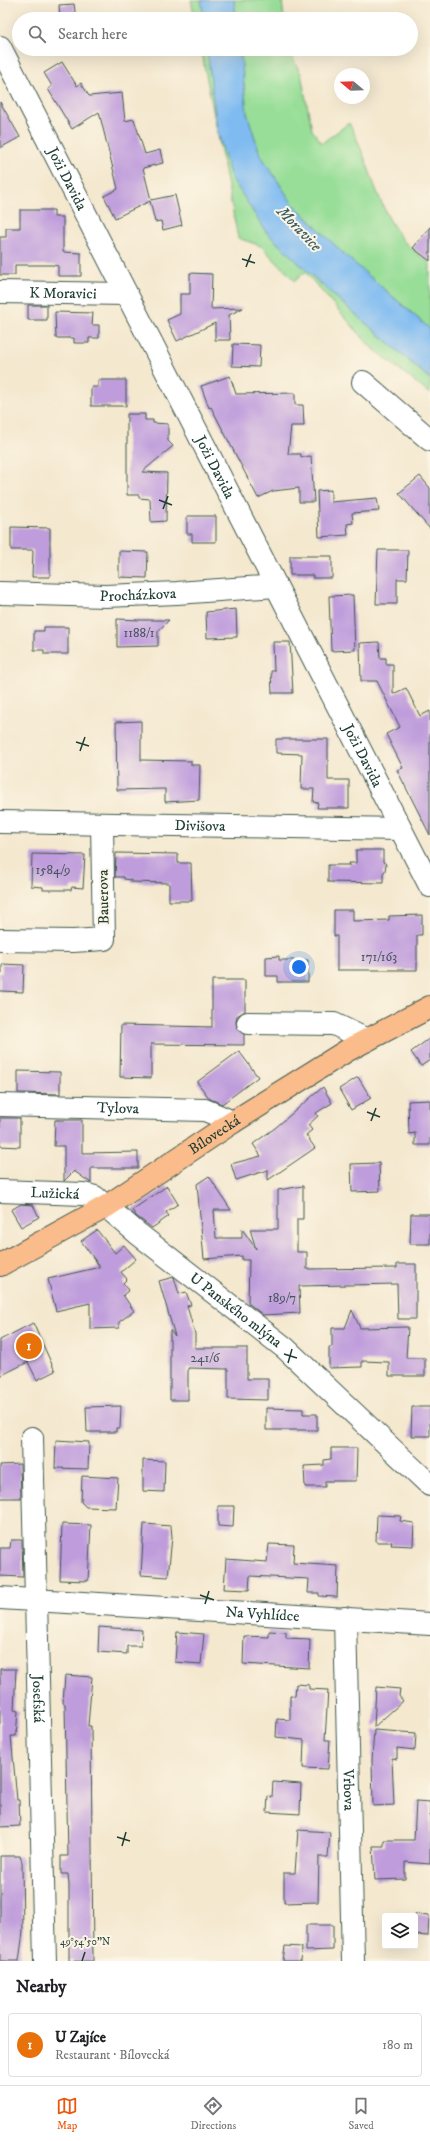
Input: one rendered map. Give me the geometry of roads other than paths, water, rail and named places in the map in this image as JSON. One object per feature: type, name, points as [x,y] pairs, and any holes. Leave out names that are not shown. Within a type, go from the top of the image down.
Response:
[{"type":"main road","name":"Bílovecká","points":[[0,1265],[107,1206],[233,1122],[367,1040],[430,1007]]},
{"type":"street","name":"Joži Davida","points":[[0,47],[430,886]]},
{"type":"street","name":"K Moravici","points":[[0,292],[126,294]]},
{"type":"street","points":[[363,382],[430,440]]},
{"type":"street","name":"Procházkova","points":[[0,594],[114,596],[276,586]]},
{"type":"street","name":"Divišova","points":[[0,822],[400,829]]},
{"type":"street","name":"Bauerova","points":[[0,940],[73,941],[104,939],[102,824]]},
{"type":"street","points":[[248,1023],[334,1024],[367,1040]]},
{"type":"street","name":"Tylova","points":[[0,1105],[205,1110],[233,1122]]},
{"type":"street","name":"Lužická","points":[[0,1191],[83,1194],[95,1197],[107,1206]]},
{"type":"street","name":"U Panského mlýna","points":[[107,1206],[137,1233],[285,1348],[430,1486]]},
{"type":"street","name":"Josefská","points":[[32,1438],[45,1961]]},
{"type":"street","name":"Na Vyhlídce","points":[[0,1598],[430,1624]]},
{"type":"street","name":"Vrbova","points":[[345,1618],[353,1961]]},
{"type":"water","points":[[201,0],[234,0],[235,12],[203,12]]},
{"type":"water","name":"Moravice","points":[[208,56],[241,56],[247,113],[260,154],[292,203],[346,256],[430,329],[430,379],[323,286],[266,232],[231,177],[217,130]]},
{"type":"place","name":"U Zajíce","points":[[29,1346]]}]
